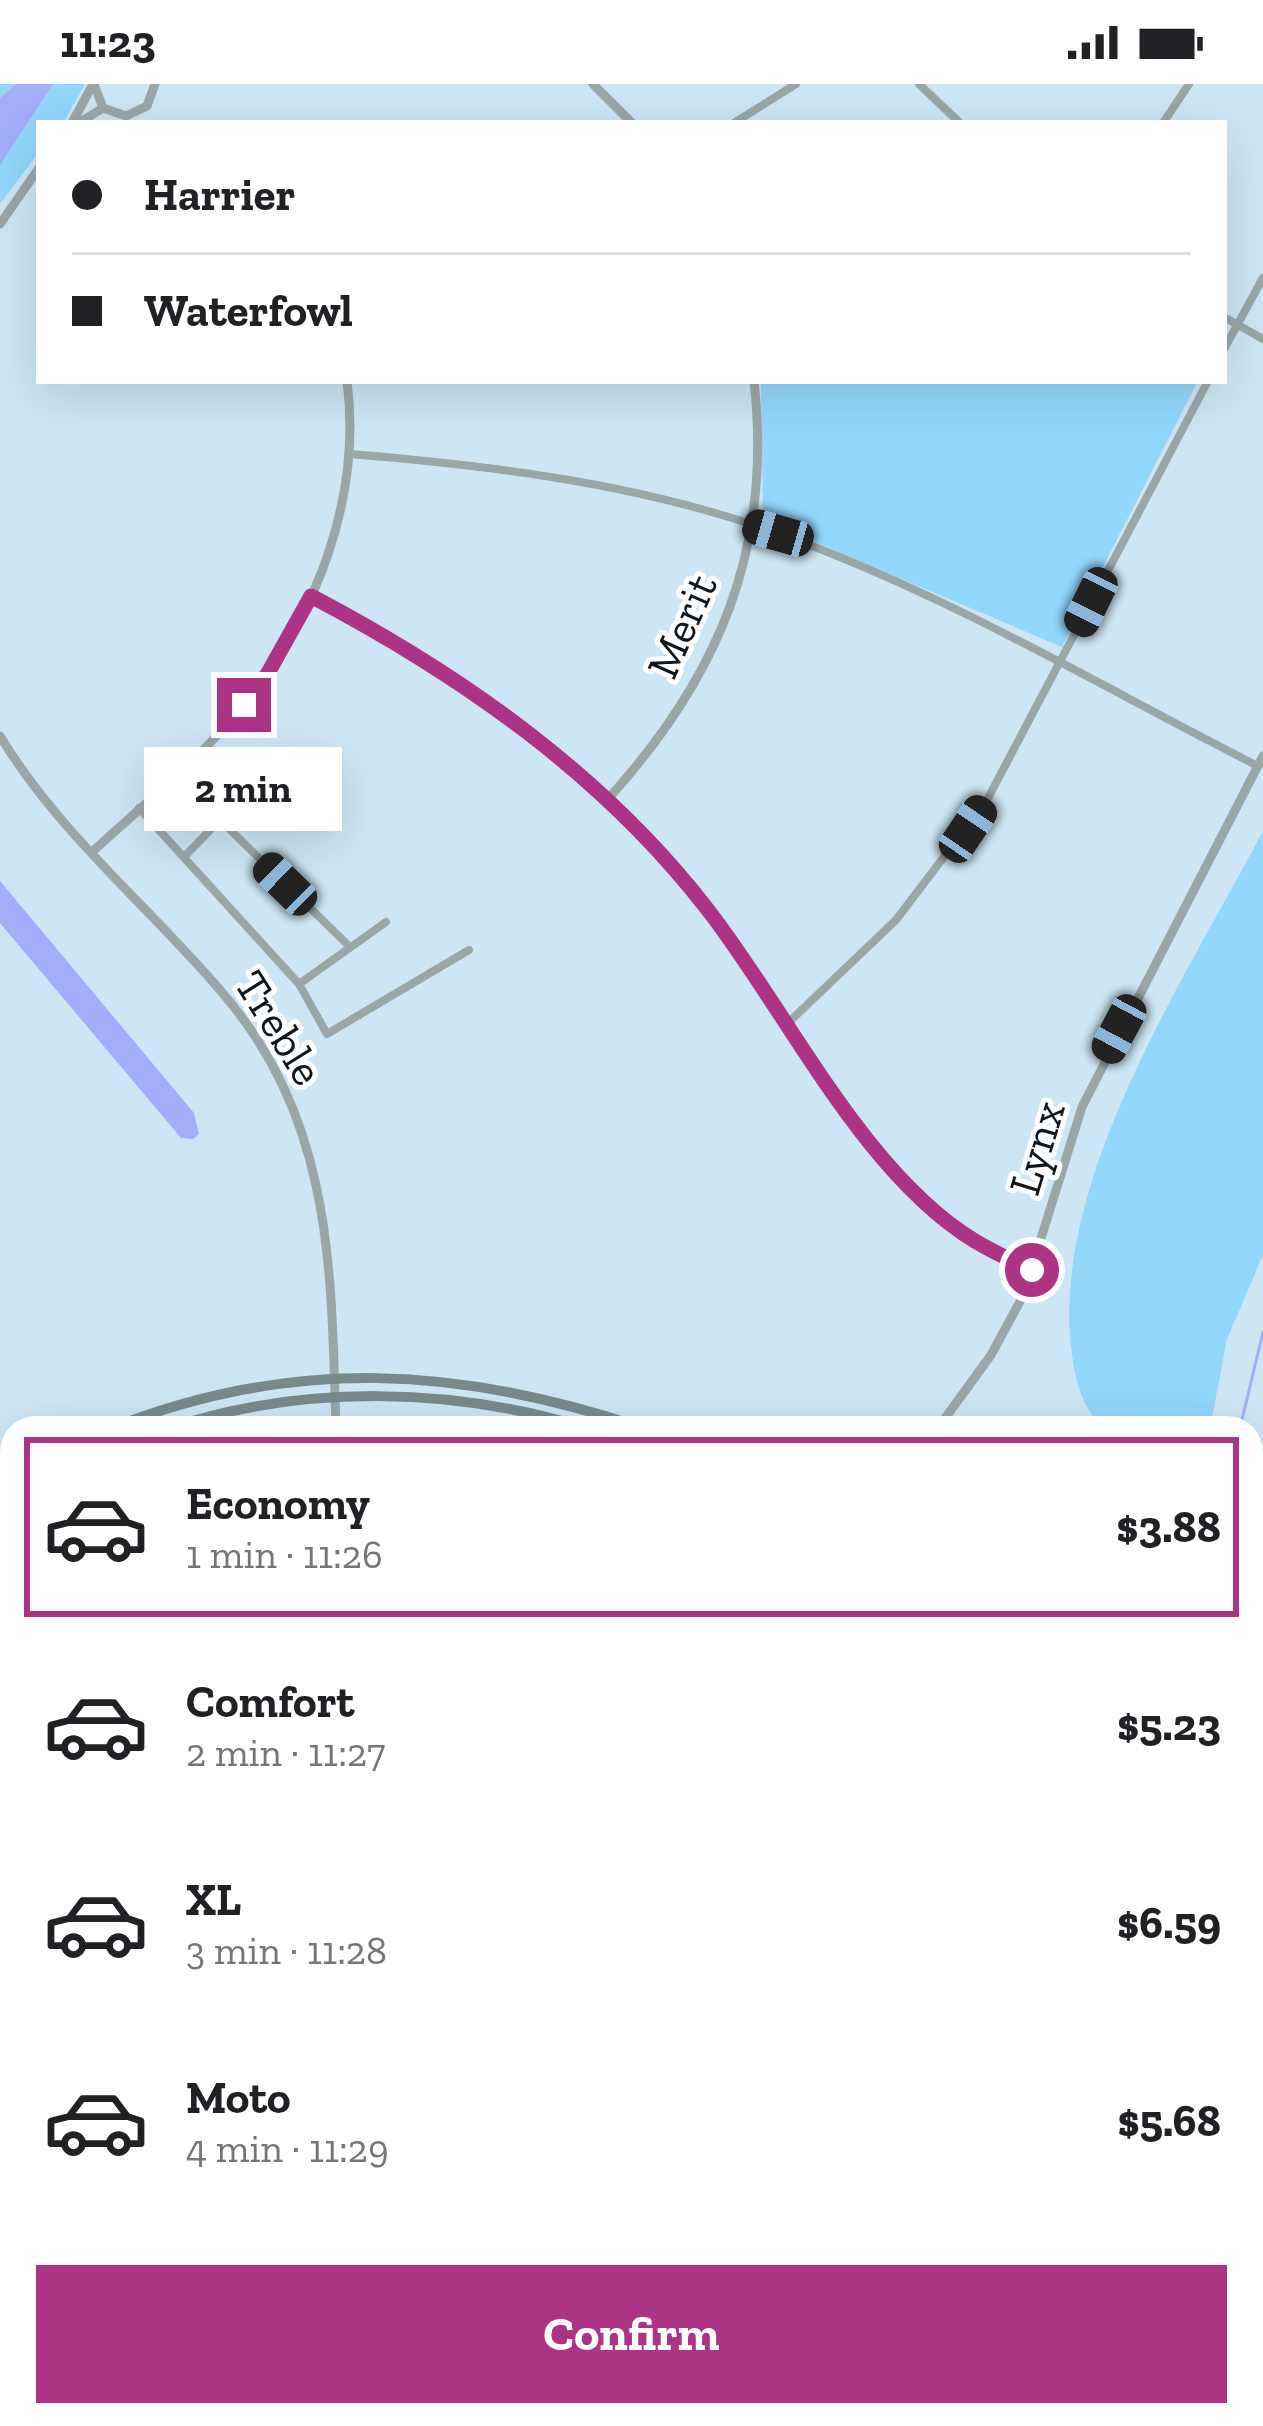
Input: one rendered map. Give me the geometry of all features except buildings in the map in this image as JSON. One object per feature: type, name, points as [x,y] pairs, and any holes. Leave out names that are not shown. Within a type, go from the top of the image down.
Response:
[{"type":"main road","points":[[148,1416],[208,1396],[334,1378],[393,1376],[467,1382],[560,1400],[607,1416]]},
{"type":"main road","points":[[216,1416],[335,1398],[481,1403],[536,1416]]},
{"type":"street","points":[[93,84],[104,108],[118,116],[141,111],[152,100],[155,84]]},
{"type":"street","points":[[77,120],[93,84]]},
{"type":"street","points":[[592,84],[629,120]]},
{"type":"street","points":[[739,120],[796,84]]},
{"type":"street","points":[[919,84],[957,120]]},
{"type":"street","points":[[1165,120],[1189,84]]},
{"type":"street","points":[[82,120],[104,108]]},
{"type":"street","points":[[141,111],[148,120]]},
{"type":"street","points":[[0,224],[36,171]]},
{"type":"street","points":[[1227,344],[1263,278]]},
{"type":"street","points":[[1227,319],[1263,339]]},
{"type":"street","points":[[92,852],[244,705],[268,673],[311,596],[341,516],[350,454],[347,384]]},
{"type":"street","name":"Merit","points":[[607,800],[660,739],[705,670],[741,581],[759,472],[754,384]]},
{"type":"street","points":[[789,1022],[871,946],[948,857],[1005,770],[1206,384]]},
{"type":"street","points":[[350,454],[552,477],[655,497],[752,526],[890,578],[1260,761]]},
{"type":"street","points":[[311,596],[485,699],[607,800],[707,909],[789,1022],[849,1119],[893,1168],[974,1241],[1032,1270]]},
{"type":"street","name":"Treble","points":[[0,736],[48,805],[222,992],[273,1066],[304,1140],[324,1208],[336,1416]]},
{"type":"street","name":"Lynx","points":[[947,1416],[991,1355],[1032,1270],[1082,1106],[1260,761]]},
{"type":"street","points":[[184,856],[249,790]]},
{"type":"street","points":[[139,808],[299,984],[327,1034],[469,950]]},
{"type":"street","points":[[220,820],[350,947]]},
{"type":"street","points":[[299,984],[386,922]]},
{"type":"shaded area","points":[[0,84],[85,84],[65,120],[36,120],[36,156],[0,204]]},
{"type":"shaded area","points":[[16,84],[53,84],[0,165],[0,98]]},
{"type":"shaded area","points":[[761,384],[1196,384],[1062,647],[763,520]]},
{"type":"shaded area","points":[[1263,831],[1263,1255],[1227,1339],[1212,1416],[1094,1416],[1084,1402],[1071,1347],[1071,1281],[1083,1214],[1104,1147],[1164,1014]]},
{"type":"shaded area","points":[[0,881],[194,1113],[199,1134],[193,1139],[181,1138],[0,923]]},
{"type":"waterway","points":[[1243,1416],[1263,1332]]},
{"type":"route","points":[[244,705],[268,673],[311,596],[485,699],[607,800],[666,860],[789,1022],[849,1119],[893,1168],[960,1231],[1032,1270]]}]
